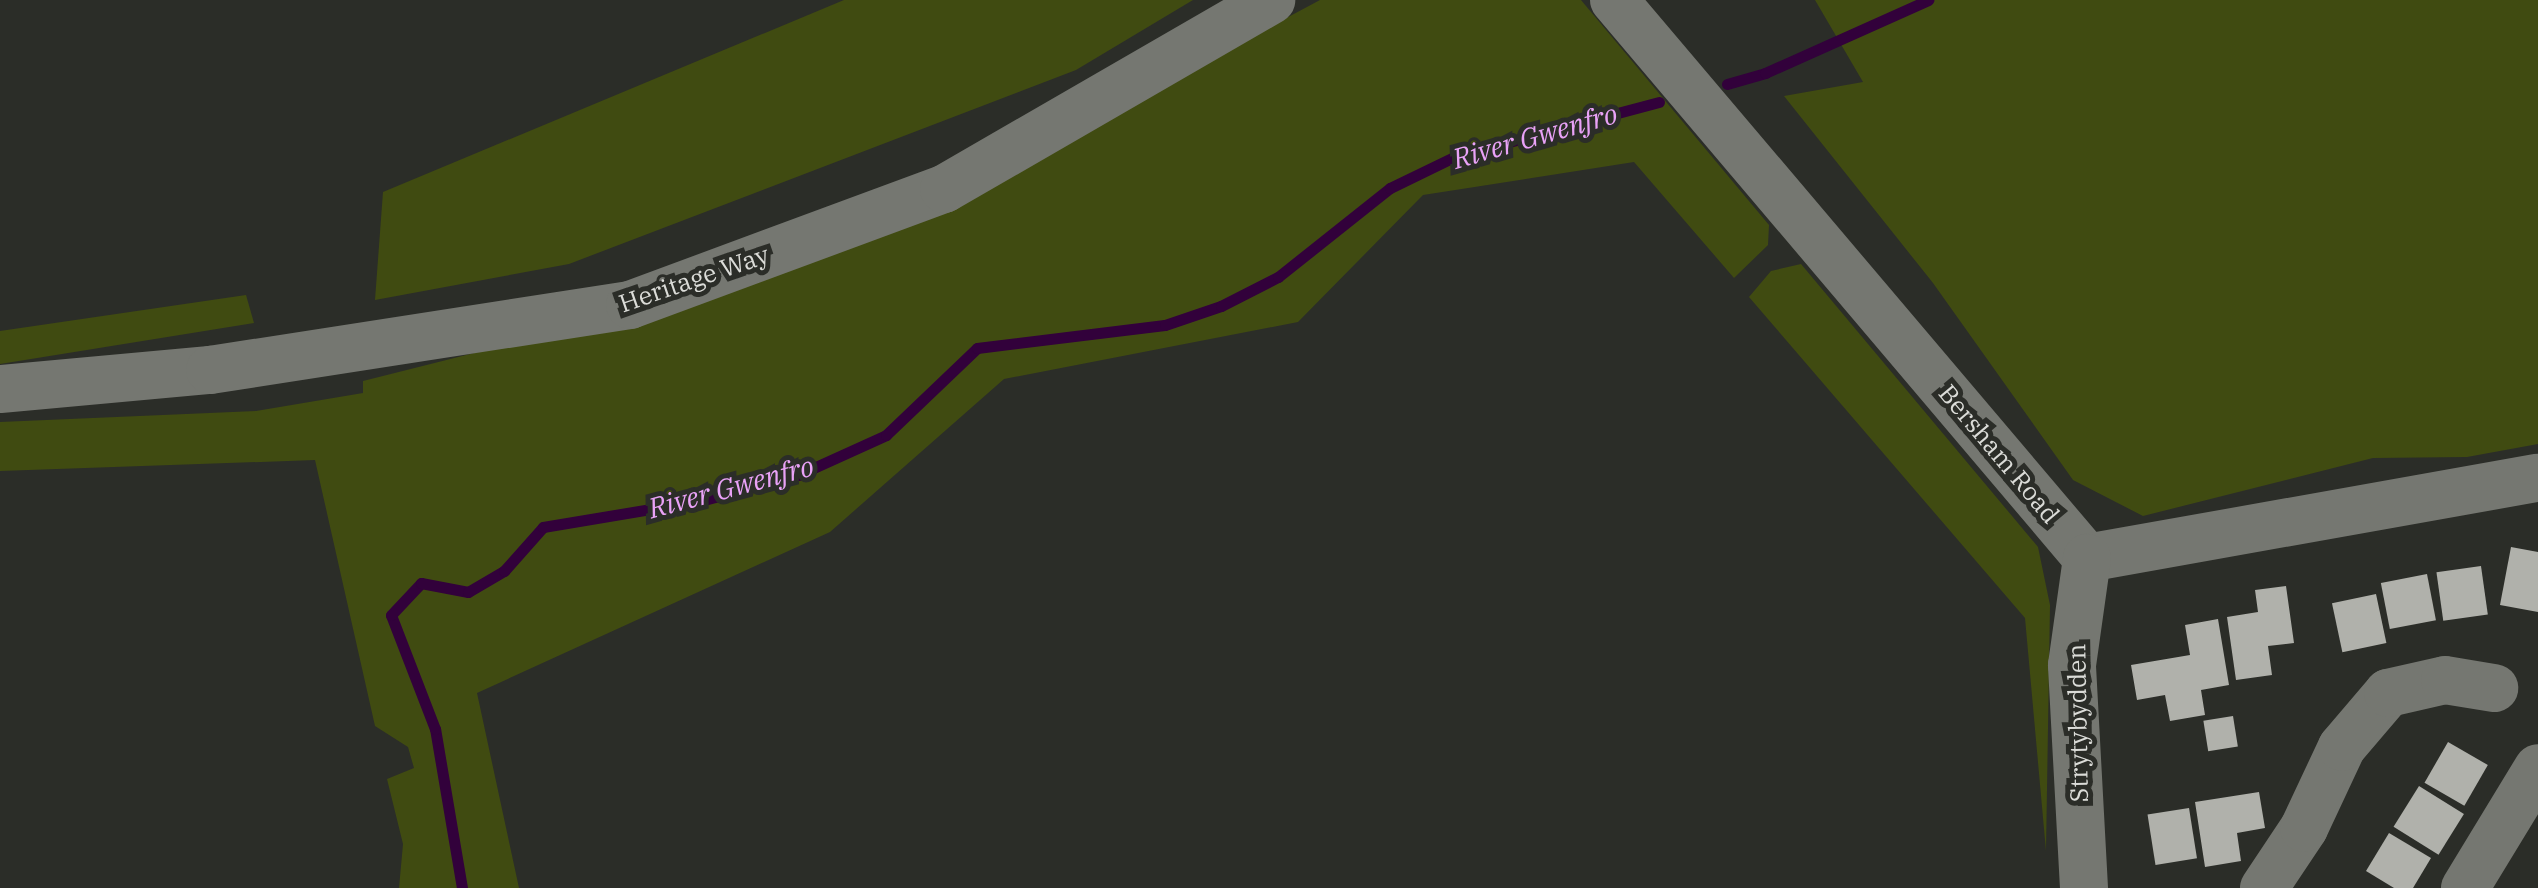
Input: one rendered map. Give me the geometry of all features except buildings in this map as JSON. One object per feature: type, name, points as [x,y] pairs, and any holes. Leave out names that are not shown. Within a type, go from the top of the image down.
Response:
[{"type":"street","name":"Heritage Way","points":[[0,389],[210,370],[630,305],[944,189],[1271,0]]},
{"type":"street","name":"Bersham Road","points":[[1614,0],[2087,558]]},
{"type":"street","points":[[2087,558],[2538,478]]},
{"type":"street","name":"Strytybydden","points":[[2084,888],[2072,666],[2087,558]]},
{"type":"street","points":[[2264,888],[2304,828],[2342,747],[2388,693],[2445,680],[2494,688]]},
{"type":"street","points":[[2465,888],[2538,768]]},
{"type":"green space","points":[[844,0],[1193,0],[1076,70],[569,264],[375,300],[383,192]]},
{"type":"green space","points":[[1320,0],[1581,0],[1769,225],[1768,245],[1734,278],[1634,162],[1423,195],[1298,322],[1004,379],[830,532],[477,693],[519,888],[399,888],[403,844],[387,779],[414,768],[408,747],[375,726],[315,460],[0,471],[0,422],[256,411],[363,393],[363,381],[634,313],[971,187]]},
{"type":"green space","points":[[1815,0],[2538,0],[2538,444],[2467,457],[2373,458],[2143,516],[2073,480],[1933,283],[1784,96],[1863,82]]},
{"type":"green space","points":[[1801,264],[2038,547],[2050,605],[2046,851],[2025,618],[1749,297],[1771,271]]},
{"type":"green space","points":[[246,295],[254,323],[0,364],[0,331]]},
{"type":"waterway","name":"River Gwenfro","points":[[1727,84],[1765,73],[1928,0]]},
{"type":"waterway","name":"River Gwenfro","points":[[462,888],[435,729],[391,615],[421,583],[468,592],[504,571],[543,527],[704,500],[798,475],[886,435],[977,348],[1165,325],[1221,306],[1278,277],[1390,188],[1456,156],[1659,102]]}]
